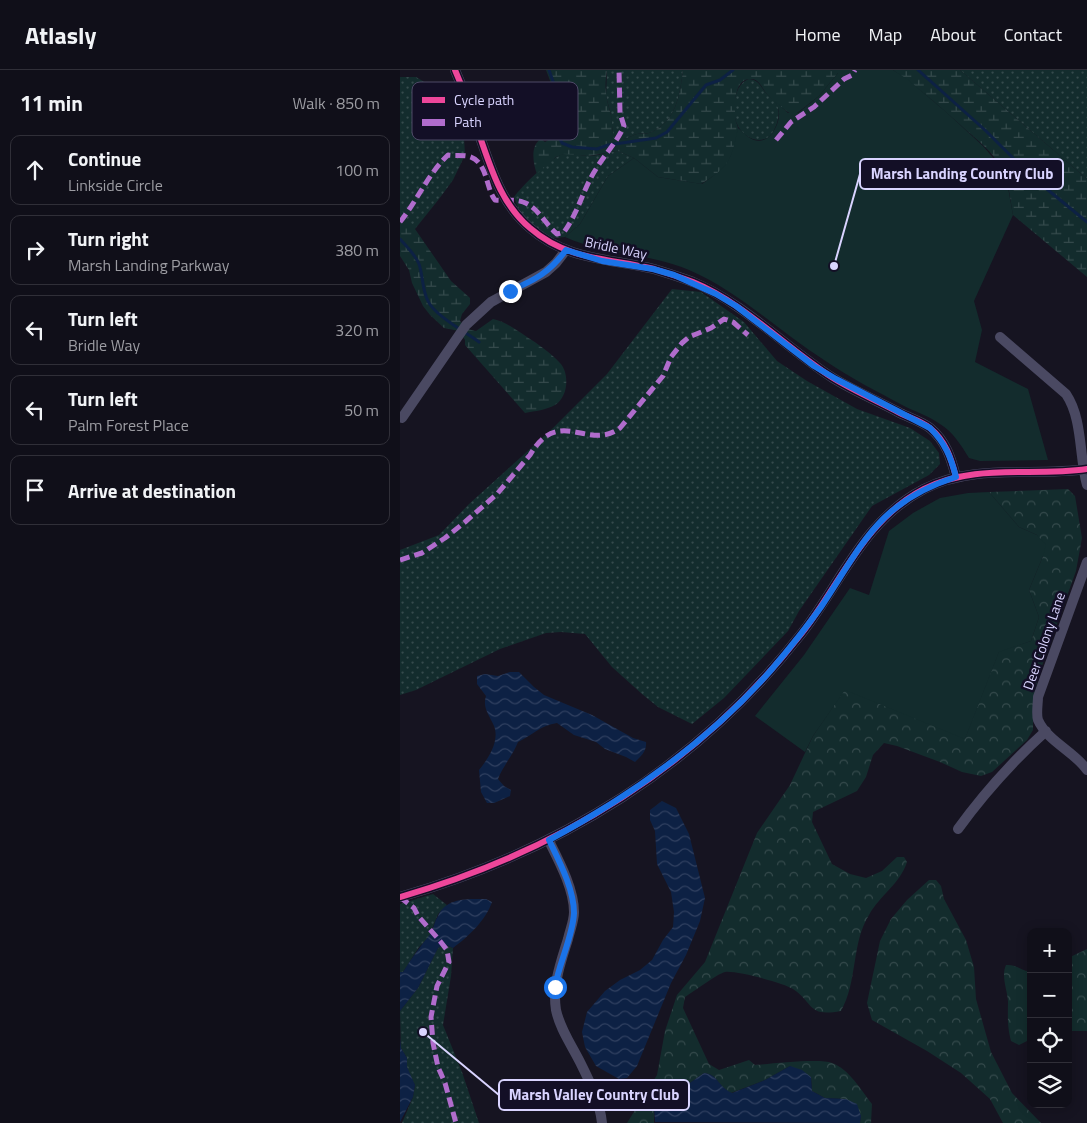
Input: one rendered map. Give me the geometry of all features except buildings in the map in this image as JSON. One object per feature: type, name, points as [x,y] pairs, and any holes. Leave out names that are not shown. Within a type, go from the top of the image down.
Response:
[{"type":"street","name":"Bridle Way","points":[[455,70],[460,82]]},
{"type":"street","name":"Bridle Way","points":[[482,140],[502,194],[512,209],[531,229],[545,240],[566,250],[602,261],[653,269],[674,275],[716,294],[736,306],[814,366],[930,428],[940,438],[946,448],[956,477]]},
{"type":"street","points":[[402,418],[466,325],[491,302],[546,272],[566,250]]},
{"type":"street","points":[[1000,337],[1066,394],[1072,403],[1087,485]]},
{"type":"street","points":[[400,897],[442,885],[497,864],[549,840],[583,822],[651,778],[713,728],[772,669],[802,633],[856,550],[885,517],[898,505],[916,493],[956,477],[989,472],[1085,469]]},
{"type":"street","name":"Deer Colony Lane","points":[[1087,562],[1038,697],[1038,719],[1046,731],[1082,762],[1087,770]]},
{"type":"street","points":[[958,829],[981,798],[1015,760],[1046,731]]},
{"type":"street","points":[[549,840],[563,869],[573,902],[574,912],[573,922],[557,976],[555,987],[556,1010],[561,1027],[592,1087],[602,1123]]},
{"type":"green space","points":[[546,70],[607,70],[606,93],[612,118],[613,133],[615,139],[625,139],[637,134],[649,133],[658,128],[671,115],[678,98],[683,70],[838,70],[838,73],[819,96],[797,113],[790,113],[781,107],[756,80],[744,80],[740,84],[736,96],[735,110],[738,133],[732,154],[723,169],[701,184],[658,177],[634,158],[618,151],[588,156],[564,154],[556,157],[537,174],[534,165],[534,150],[540,140],[545,142],[548,140],[578,140],[578,82],[551,82]]},
{"type":"green space","points":[[607,70],[683,70],[678,98],[671,115],[658,128],[649,133],[637,134],[625,139],[615,139],[606,96]]},
{"type":"green space","points":[[838,70],[893,70],[907,79],[945,111],[983,146],[1001,167],[1007,182],[1013,215],[974,301],[982,330],[975,362],[1028,389],[1048,460],[980,461],[969,458],[945,427],[844,373],[807,349],[742,300],[708,279],[674,264],[596,247],[565,237],[580,224],[608,176],[634,158],[658,177],[702,184],[724,167],[728,161],[738,128],[754,140],[764,140],[769,137],[778,123],[779,111],[775,101],[788,113],[798,113],[819,96],[838,73]]},
{"type":"green space","points":[[893,70],[960,70],[1087,179],[1087,277],[1013,215],[1006,178],[998,162],[990,152],[931,99]]},
{"type":"green space","points":[[960,70],[1087,70],[1087,179]]},
{"type":"green space","points":[[400,77],[416,77],[424,82],[412,82],[412,140],[464,140],[465,155],[453,180],[439,199],[415,229],[400,238]]},
{"type":"green space","points":[[749,79],[759,84],[775,101],[779,111],[774,130],[766,139],[756,140],[745,135],[736,121],[734,107],[737,93],[744,82]]},
{"type":"green space","points":[[618,151],[634,158],[608,176],[580,224],[565,237],[553,238],[530,224],[519,210],[514,197],[538,172],[559,156],[567,154],[592,156]]},
{"type":"green space","points":[[400,205],[406,220],[415,229],[451,281],[470,298],[470,304],[462,314],[460,321],[467,329],[476,331],[493,319],[498,320],[549,352],[560,363],[565,373],[566,385],[563,397],[555,405],[525,413],[465,345],[465,340],[459,331],[444,328],[423,306],[412,283],[409,270],[400,256]]},
{"type":"green space","points":[[672,289],[701,292],[744,322],[777,361],[807,381],[857,409],[910,428],[930,441],[939,453],[940,464],[929,475],[872,506],[799,611],[788,631],[724,698],[692,724],[658,707],[642,694],[612,667],[585,634],[546,633],[500,649],[416,690],[400,695],[400,550],[439,535],[469,504],[551,430],[607,374]]},
{"type":"green space","points":[[1068,489],[1075,496],[1082,538],[1076,571],[1039,674],[1033,700],[1033,730],[1027,740],[992,772],[981,776],[962,772],[897,746],[884,743],[873,755],[866,777],[857,791],[813,812],[812,822],[832,864],[850,874],[866,878],[882,871],[897,857],[904,857],[907,862],[900,877],[879,901],[863,926],[850,987],[841,1011],[817,1011],[800,994],[788,986],[730,972],[716,976],[685,997],[683,1008],[709,1064],[719,1070],[749,1060],[755,1065],[806,1061],[832,1063],[849,1075],[872,1104],[871,1123],[860,1123],[861,1116],[846,1099],[825,1098],[812,1091],[811,1077],[790,1066],[765,1080],[731,1093],[715,1078],[704,1073],[654,1108],[654,1123],[627,1123],[657,1075],[665,1031],[677,995],[705,962],[757,833],[790,785],[813,736],[845,689],[965,738],[999,651],[1031,641],[1039,617],[1029,590],[1043,556],[1037,535],[1019,527],[989,492]]},
{"type":"green space","points":[[989,492],[1019,527],[1037,535],[1046,545],[1029,590],[1039,617],[1031,641],[999,652],[965,739],[845,690],[813,736],[805,752],[755,716],[804,655],[850,588],[869,595],[889,531],[913,513],[940,498],[968,493]]},
{"type":"green space","points":[[929,880],[936,880],[941,886],[944,899],[966,940],[974,967],[976,999],[991,1052],[1012,1093],[1041,1123],[1003,1123],[990,1099],[961,1073],[927,1051],[872,1020],[867,1003],[880,941],[891,919],[907,900]]},
{"type":"green space","points":[[433,894],[447,905],[438,914],[429,937],[419,947],[403,972],[400,972],[400,904]]},
{"type":"green space","points":[[443,944],[453,948],[451,976],[443,1025],[462,1072],[479,1123],[402,1123],[413,1097],[415,1085],[407,1067],[407,1058],[401,1048],[400,1011],[418,988],[438,948]]},
{"type":"green space","points":[[1087,949],[1087,1031],[1072,1031],[1072,956]]},
{"type":"green space","points":[[1006,965],[1027,970],[1027,1041],[1019,1045],[1011,1041],[1004,978]]},
{"type":"water","points":[[510,672],[519,672],[544,695],[592,715],[633,738],[646,742],[646,748],[635,762],[605,749],[596,742],[574,735],[557,723],[551,724],[518,742],[498,779],[511,790],[510,796],[494,803],[487,803],[481,792],[479,770],[492,750],[495,732],[485,704],[486,696],[477,684],[477,676],[485,674],[498,676]]},
{"type":"water","points":[[662,801],[676,808],[689,834],[705,898],[700,921],[686,955],[671,983],[637,1066],[627,1078],[619,1079],[596,1066],[585,1047],[582,1032],[587,1012],[605,991],[620,980],[640,970],[652,960],[673,927],[674,912],[671,892],[657,864],[655,831],[650,820],[650,810]]},
{"type":"water","points":[[486,899],[492,902],[481,922],[453,948],[444,944],[438,948],[418,988],[400,1011],[400,972],[403,972],[430,935],[442,910],[446,905],[459,900]]},
{"type":"water","points":[[400,1038],[401,1048],[407,1058],[407,1067],[415,1085],[413,1097],[400,1122]]},
{"type":"water","points":[[790,1066],[802,1070],[811,1077],[812,1091],[825,1098],[846,1099],[857,1104],[861,1116],[860,1123],[655,1122],[654,1108],[704,1073],[715,1078],[732,1093],[765,1080]]},
{"type":"waterway","points":[[549,70],[553,82]]},
{"type":"waterway","points":[[560,140],[562,143],[572,147],[597,149],[608,145],[656,138],[667,132],[706,85],[720,80],[733,70]]},
{"type":"waterway","points":[[918,70],[986,131],[1031,176],[1087,222]]},
{"type":"waterway","points":[[400,239],[417,260],[425,292],[431,306],[444,318],[479,342]]},
{"type":"marked path","points":[[400,222],[441,162],[448,155],[467,156],[479,163],[495,200],[517,201],[528,204],[557,234],[564,232],[592,177],[624,126],[620,113],[619,70]]},
{"type":"marked path","points":[[776,140],[791,122],[814,107],[844,79],[852,75],[855,70]]},
{"type":"marked path","points":[[400,560],[422,553],[465,522],[497,494],[541,440],[552,433],[563,431],[597,435],[608,434],[620,428],[663,376],[671,357],[689,337],[711,328],[724,319],[733,322],[748,335]]},
{"type":"marked path","points":[[400,897],[414,908],[418,916],[447,950],[449,962],[437,986],[431,1017],[433,1043],[438,1067],[445,1083],[456,1123]]},
{"type":"cycle path","points":[[455,70],[460,82]]},
{"type":"cycle path","points":[[481,140],[504,197],[520,218],[544,239],[574,253],[654,269],[693,282],[712,291],[747,314],[833,378],[930,428],[944,444],[956,477]]},
{"type":"cycle path","points":[[400,897],[459,878],[516,855],[570,828],[622,797],[672,762],[718,723],[762,680],[802,633],[869,535],[903,502],[924,489],[943,481],[963,476],[983,473],[1087,469]]},
{"type":"place","name":"Marsh Landing Country Club","points":[[834,266]]},
{"type":"place","name":"Marsh Valley Country Club","points":[[423,1032]]},
{"type":"route","points":[[510,291],[546,272],[566,250],[602,261],[653,269],[695,283],[736,306],[814,366],[930,428],[940,438],[946,448],[956,477],[916,493],[898,505],[885,517],[856,550],[802,633],[772,669],[713,728],[651,778],[583,822],[549,840],[563,869],[573,902],[574,912],[555,987]]}]
